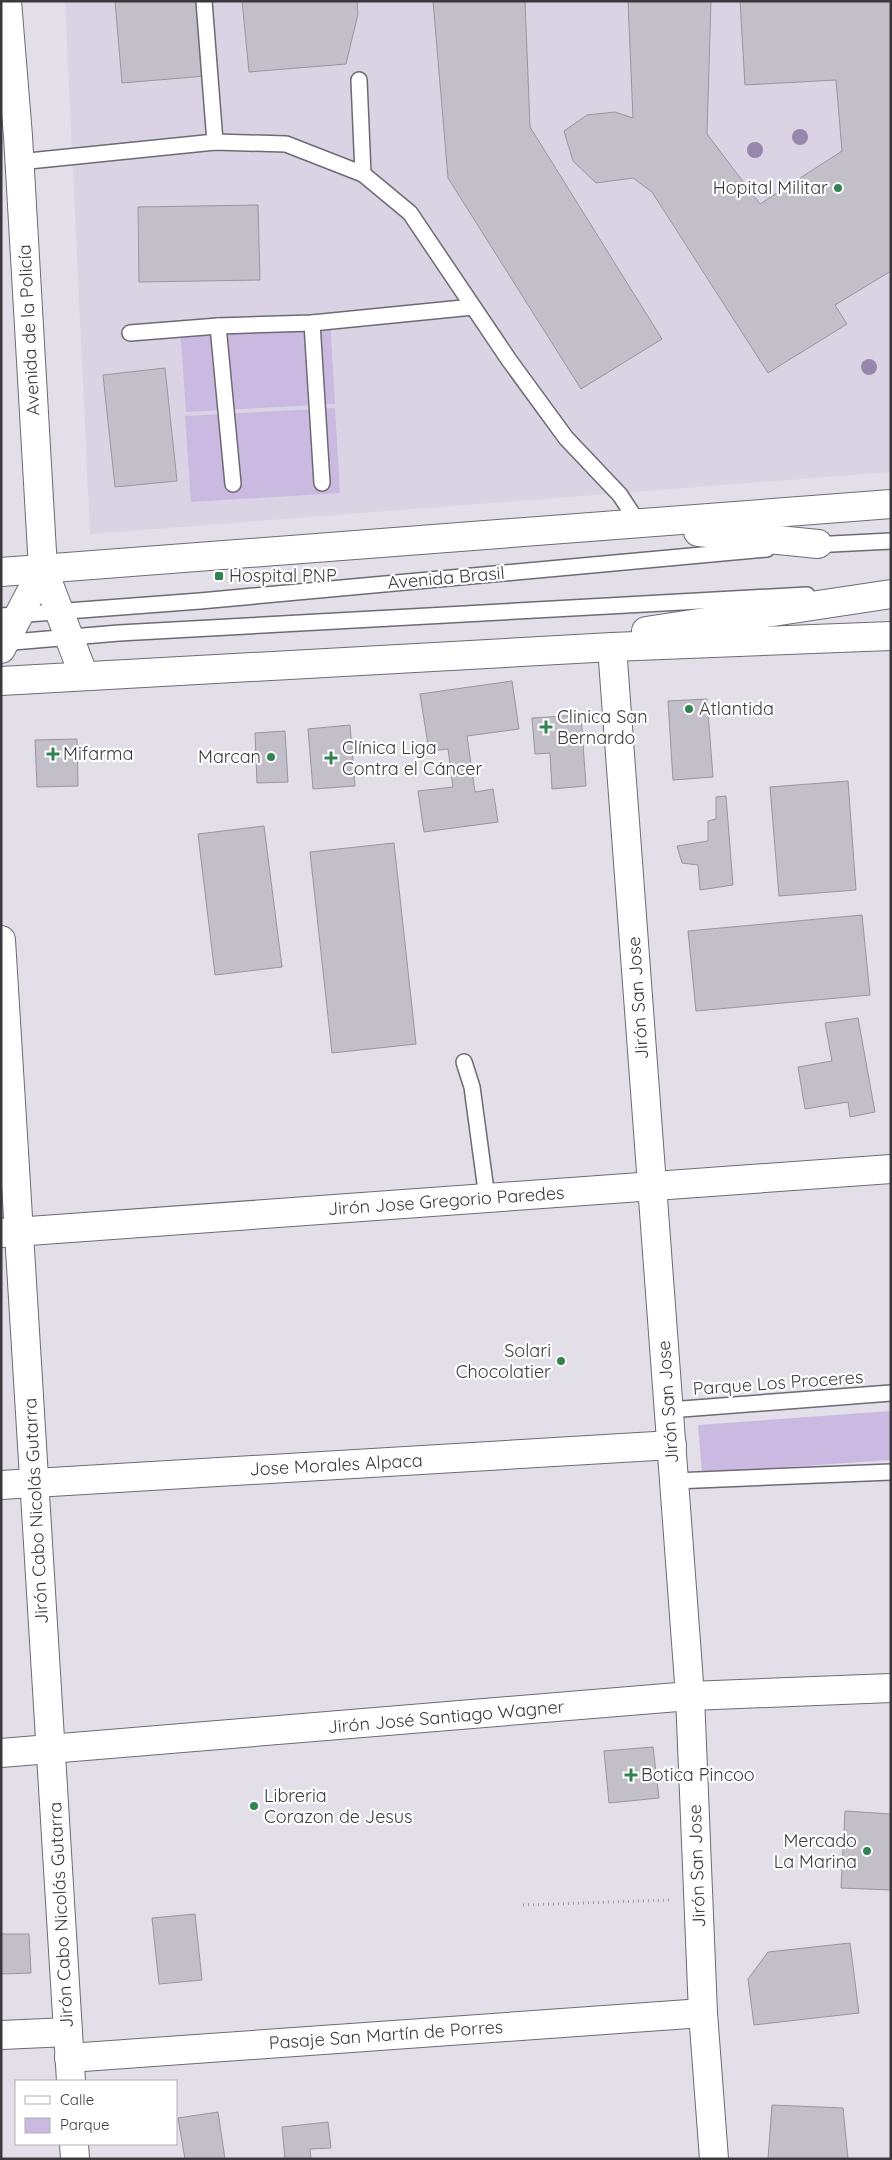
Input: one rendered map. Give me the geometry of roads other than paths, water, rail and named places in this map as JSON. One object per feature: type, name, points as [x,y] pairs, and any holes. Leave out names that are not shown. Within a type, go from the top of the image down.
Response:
[{"type":"street","name":"Avenida de la Policía","points":[[6,1],[13,145],[43,569]]},
{"type":"street","points":[[1,572],[891,504]]},
{"type":"street","points":[[631,524],[818,544]]},
{"type":"street","points":[[43,569],[84,676]]},
{"type":"street","points":[[2,645],[10,616],[43,569]]},
{"type":"street","points":[[612,647],[647,630],[891,592]]},
{"type":"street","points":[[1,681],[612,647],[891,636]]},
{"type":"street","name":"Jirón San Jose","points":[[612,647],[690,1696],[703,2012],[714,2159]]},
{"type":"street","name":"Jirón Cabo Nicolás Gutarra","points":[[1,940],[10,1232],[34,1482],[69,2057]]},
{"type":"street","name":"Jirón Jose Gregorio Paredes","points":[[10,1232],[891,1169]]},
{"type":"street","name":"Jose Morales Alpaca","points":[[1,1485],[672,1445]]},
{"type":"street","name":"Jirón José Santiago Wagner","points":[[1,1753],[690,1696],[891,1688]]},
{"type":"street","name":"Pasaje San Martín de Porres","points":[[1,2036],[69,2057],[703,2012]]},
{"type":"street","points":[[74,2145],[75,2159]]},
{"type":"lane","points":[[204,1],[215,142]]},
{"type":"lane","points":[[359,80],[363,174]]},
{"type":"lane","points":[[13,145],[215,142],[286,144],[363,174],[410,213],[473,307],[566,438],[620,495],[631,524]]},
{"type":"lane","points":[[130,333],[218,326],[312,323],[473,307]]},
{"type":"lane","points":[[312,323],[322,483]]},
{"type":"lane","points":[[218,326],[233,484]]},
{"type":"lane","name":"Avenida Brasil","points":[[10,616],[210,600],[818,544],[891,541]]},
{"type":"lane","name":"Avenida Brasil","points":[[2,645],[69,638],[891,592]]},
{"type":"lane","points":[[464,1062],[472,1087],[487,1198]]},
{"type":"lane","name":"Parque Los Proceres","points":[[669,1410],[891,1394]]},
{"type":"lane","points":[[674,1481],[891,1472]]},
{"type":"place","name":"Hopital Militar","points":[[838,188]]},
{"type":"place","name":"Hospital PNP","points":[[219,576]]},
{"type":"place","name":"Atlantida","points":[[689,709]]},
{"type":"place","name":"Clinica San Bernardo","points":[[546,727]]},
{"type":"place","name":"Mifarma","points":[[53,754]]},
{"type":"place","name":"Marcan","points":[[271,757]]},
{"type":"place","name":"Clínica Liga Contra el Cáncer","points":[[331,758]]},
{"type":"place","name":"Solari Chocolatier","points":[[561,1361]]},
{"type":"place","name":"Botica Pincoo","points":[[631,1775]]},
{"type":"place","name":"Libreria Corazon de Jesus","points":[[254,1806]]},
{"type":"place","name":"Mercado La Marina","points":[[867,1851]]}]
